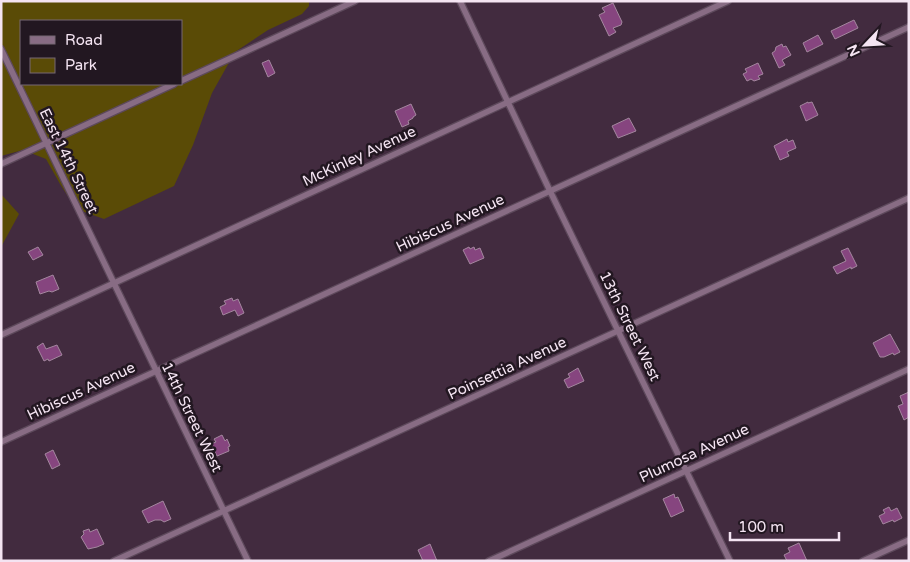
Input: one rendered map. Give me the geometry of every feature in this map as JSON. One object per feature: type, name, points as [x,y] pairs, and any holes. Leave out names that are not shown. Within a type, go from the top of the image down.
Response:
[{"type":"street","points":[[182,80],[355,1]]},
{"type":"street","name":"13th Street West","points":[[460,1],[730,561]]},
{"type":"street","name":"McKinley Avenue","points":[[1,334],[728,1]]},
{"type":"street","name":"Hibiscus Avenue","points":[[1,442],[909,27]]},
{"type":"street","name":"East 14th Street","points":[[1,49],[113,283]]},
{"type":"street","points":[[1,164],[172,85]]},
{"type":"street","name":"Poinsettia Avenue","points":[[114,561],[909,198]]},
{"type":"street","name":"14th Street West","points":[[113,283],[248,561]]},
{"type":"street","name":"Plumosa Avenue","points":[[489,561],[909,369]]},
{"type":"street","points":[[863,561],[909,540]]},
{"type":"green space","points":[[1,1],[309,1],[309,6],[302,14],[268,30],[235,52],[212,93],[193,145],[174,186],[104,219],[76,209],[46,159],[23,150],[1,156]]},
{"type":"green space","points":[[1,194],[19,214],[1,247]]},
{"type":"building","points":[[613,3],[622,22],[621,25],[613,28],[616,32],[609,36],[599,15],[605,12],[602,8]]},
{"type":"building","points":[[854,20],[858,28],[835,39],[831,31]]},
{"type":"building","points":[[818,35],[823,44],[807,52],[803,43]]},
{"type":"building","points":[[782,44],[783,47],[786,46],[791,55],[782,60],[785,65],[779,68],[772,53],[776,47]]},
{"type":"building","points":[[269,60],[275,73],[268,77],[262,63]]},
{"type":"building","points":[[758,63],[763,74],[758,76],[760,79],[747,81],[743,74],[747,72],[745,69]]},
{"type":"building","points":[[812,102],[818,115],[806,121],[800,106]]},
{"type":"building","points":[[411,104],[416,115],[408,121],[409,124],[402,127],[395,111]]},
{"type":"building","points":[[629,118],[636,131],[618,138],[612,126]]},
{"type":"building","points":[[787,139],[788,142],[793,140],[796,148],[787,152],[789,156],[780,160],[774,146]]},
{"type":"building","points":[[38,247],[43,255],[33,260],[28,252]]},
{"type":"building","points":[[469,247],[470,249],[474,247],[475,250],[480,248],[484,258],[470,264],[463,250]]},
{"type":"building","points":[[848,248],[857,266],[837,274],[833,267],[846,261],[841,251]]},
{"type":"building","points":[[53,275],[59,289],[40,294],[36,282]]},
{"type":"building","points":[[232,298],[233,301],[238,299],[244,313],[238,316],[235,310],[223,315],[220,307],[226,304],[224,301]]},
{"type":"building","points":[[890,334],[900,352],[880,357],[873,343]]},
{"type":"building","points":[[43,343],[46,349],[57,345],[62,355],[49,361],[48,359],[44,361],[37,347]]},
{"type":"building","points":[[578,368],[584,381],[568,388],[564,380],[570,377],[568,374]]},
{"type":"building","points":[[909,392],[909,417],[904,420],[898,406],[903,404],[900,396]]},
{"type":"building","points":[[222,435],[225,441],[227,439],[230,446],[228,447],[229,451],[217,456],[211,444],[216,442],[214,439]]},
{"type":"building","points":[[53,450],[60,465],[52,469],[45,454]]},
{"type":"building","points":[[674,494],[675,498],[678,497],[684,511],[671,517],[663,499]]},
{"type":"building","points":[[163,501],[171,519],[164,522],[155,520],[148,523],[142,511]]},
{"type":"building","points":[[889,507],[891,511],[897,508],[902,518],[883,524],[879,516],[885,513],[883,510]]},
{"type":"building","points":[[89,529],[90,532],[97,529],[104,544],[88,549],[81,537],[84,534],[83,531]]},
{"type":"building","points":[[799,543],[807,561],[787,561],[784,555],[790,552],[788,548]]},
{"type":"building","points":[[430,544],[437,561],[423,561],[418,550]]}]
